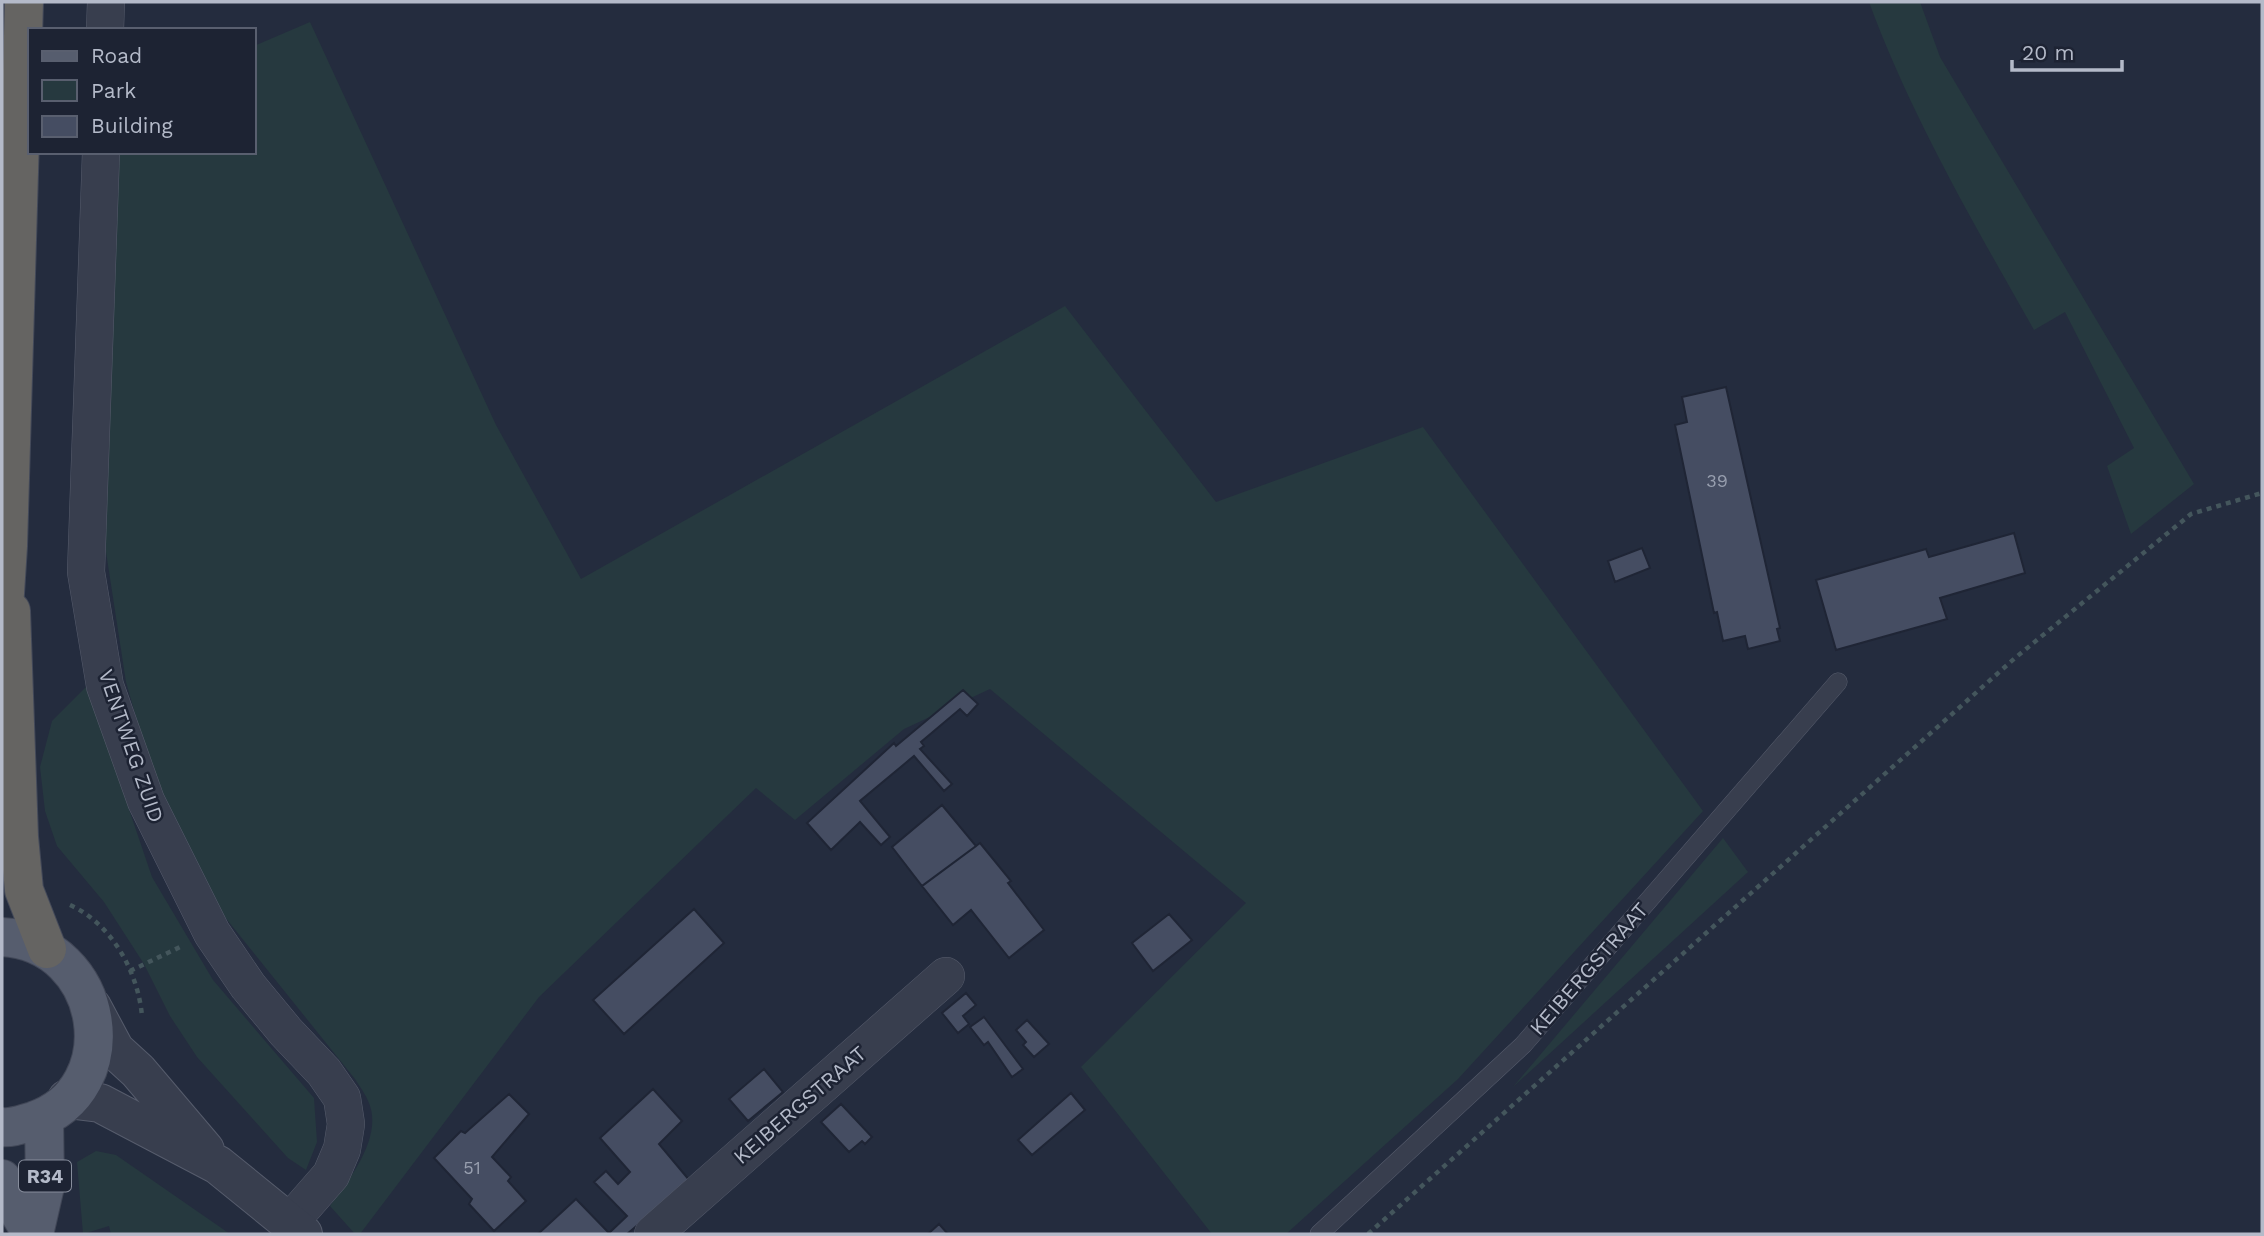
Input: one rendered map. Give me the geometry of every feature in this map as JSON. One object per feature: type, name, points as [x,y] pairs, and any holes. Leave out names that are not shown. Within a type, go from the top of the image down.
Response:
[{"type":"highway","points":[[2,640],[8,546],[24,2]]},
{"type":"highway","points":[[8,546],[19,837],[24,890],[47,949]]},
{"type":"main road","points":[[2,937],[19,938],[47,949],[75,974],[92,1007],[94,1041],[86,1072],[56,1108],[2,1128]]},
{"type":"main road","name":"R34","points":[[33,1234],[45,1186],[56,1108]]},
{"type":"main road","name":"R34","points":[[2,1179],[6,1191],[33,1234]]},
{"type":"street","points":[[105,28],[106,2]]},
{"type":"street","name":"VENTWEG ZUID","points":[[101,154],[86,572],[105,686],[146,801],[212,933],[248,986],[324,1072],[342,1098],[346,1124],[342,1149],[331,1175],[296,1229]]},
{"type":"street","name":"KEIBERGSTRAAT","points":[[653,1234],[946,976]]},
{"type":"street","points":[[92,1007],[115,1050],[138,1071],[218,1165],[296,1229]]},
{"type":"street","points":[[56,1108],[100,1103],[218,1165]]},
{"type":"lane","name":"KEIBERGSTRAAT","points":[[1319,1234],[1523,1045],[1838,682]]},
{"type":"path","points":[[1368,1234],[2015,658],[2191,514],[2262,493]]},
{"type":"path","points":[[59,900],[76,908],[107,933],[130,971],[140,999],[142,1022]]},
{"type":"path","points":[[130,971],[212,933]]},
{"type":"green space","points":[[1869,2],[1920,2],[1940,57],[2194,484],[2131,534],[2107,466],[2134,448],[2065,312],[2034,330],[1966,210],[1924,128]]},
{"type":"green space","points":[[310,22],[496,425],[581,579],[1065,306],[1216,502],[1423,427],[1703,811],[1458,1079],[1286,1234],[1212,1234],[1081,1067],[1246,903],[990,689],[904,729],[795,820],[756,788],[539,997],[360,1234],[355,1234],[330,1206],[362,1158],[368,1144],[372,1116],[369,1103],[355,1079],[216,906],[152,773],[126,682],[106,552],[106,456],[117,154],[256,154],[256,45]]},
{"type":"green space","points":[[87,686],[152,877],[213,980],[314,1098],[317,1142],[306,1170],[288,1158],[197,1057],[170,1016],[144,964],[104,902],[57,846],[45,811],[40,767],[52,721]]},
{"type":"green space","points":[[1723,838],[1748,872],[1513,1087]]},
{"type":"green space","points":[[96,1151],[116,1155],[230,1234],[111,1234],[109,1226],[83,1234],[77,1162]]},
{"type":"building","points":[[1726,387],[1780,628],[1777,629],[1780,641],[1748,649],[1745,636],[1723,641],[1717,612],[1714,613],[1675,425],[1687,422],[1682,397]]},
{"type":"building","points":[[2014,533],[2025,573],[1940,598],[1947,619],[1836,650],[1816,580],[1926,549],[1929,557]]},
{"type":"building","points":[[1642,548],[1650,568],[1615,582],[1608,561]]},
{"type":"building","points":[[963,690],[978,704],[967,716],[960,709],[921,742],[924,746],[920,749],[952,784],[944,791],[914,756],[860,801],[890,837],[881,845],[860,822],[831,850],[807,823],[894,743],[896,746]]},
{"type":"building","points":[[942,805],[976,846],[922,886],[892,847]]},
{"type":"building","points":[[980,843],[1011,881],[1008,883],[1044,930],[1009,958],[971,910],[953,925],[922,886]]},
{"type":"building","points":[[694,909],[724,943],[624,1034],[593,1000]]},
{"type":"building","points":[[1169,914],[1192,940],[1153,971],[1132,943]]},
{"type":"building","points":[[966,993],[976,1005],[963,1016],[969,1024],[958,1033],[942,1013]]},
{"type":"building","points":[[984,1017],[1023,1069],[1012,1077],[988,1042],[984,1045],[970,1027]]},
{"type":"building","points":[[1027,1020],[1049,1044],[1034,1057],[1023,1045],[1026,1042],[1016,1030]]},
{"type":"building","points":[[764,1069],[783,1092],[748,1121],[729,1099]]},
{"type":"building","points":[[653,1089],[682,1121],[659,1144],[690,1181],[627,1234],[538,1234],[576,1199],[609,1233],[627,1216],[594,1182],[606,1171],[618,1184],[630,1172],[600,1138]]},
{"type":"building","points":[[1071,1093],[1085,1110],[1032,1155],[1018,1140]]},
{"type":"building","points":[[509,1094],[529,1114],[492,1157],[511,1177],[508,1181],[526,1201],[494,1231],[469,1204],[472,1199],[434,1158],[461,1131],[465,1133]]},
{"type":"building","points":[[841,1104],[872,1137],[865,1144],[862,1141],[849,1152],[821,1122]]},
{"type":"building","points":[[939,1224],[948,1234],[928,1234]]}]
